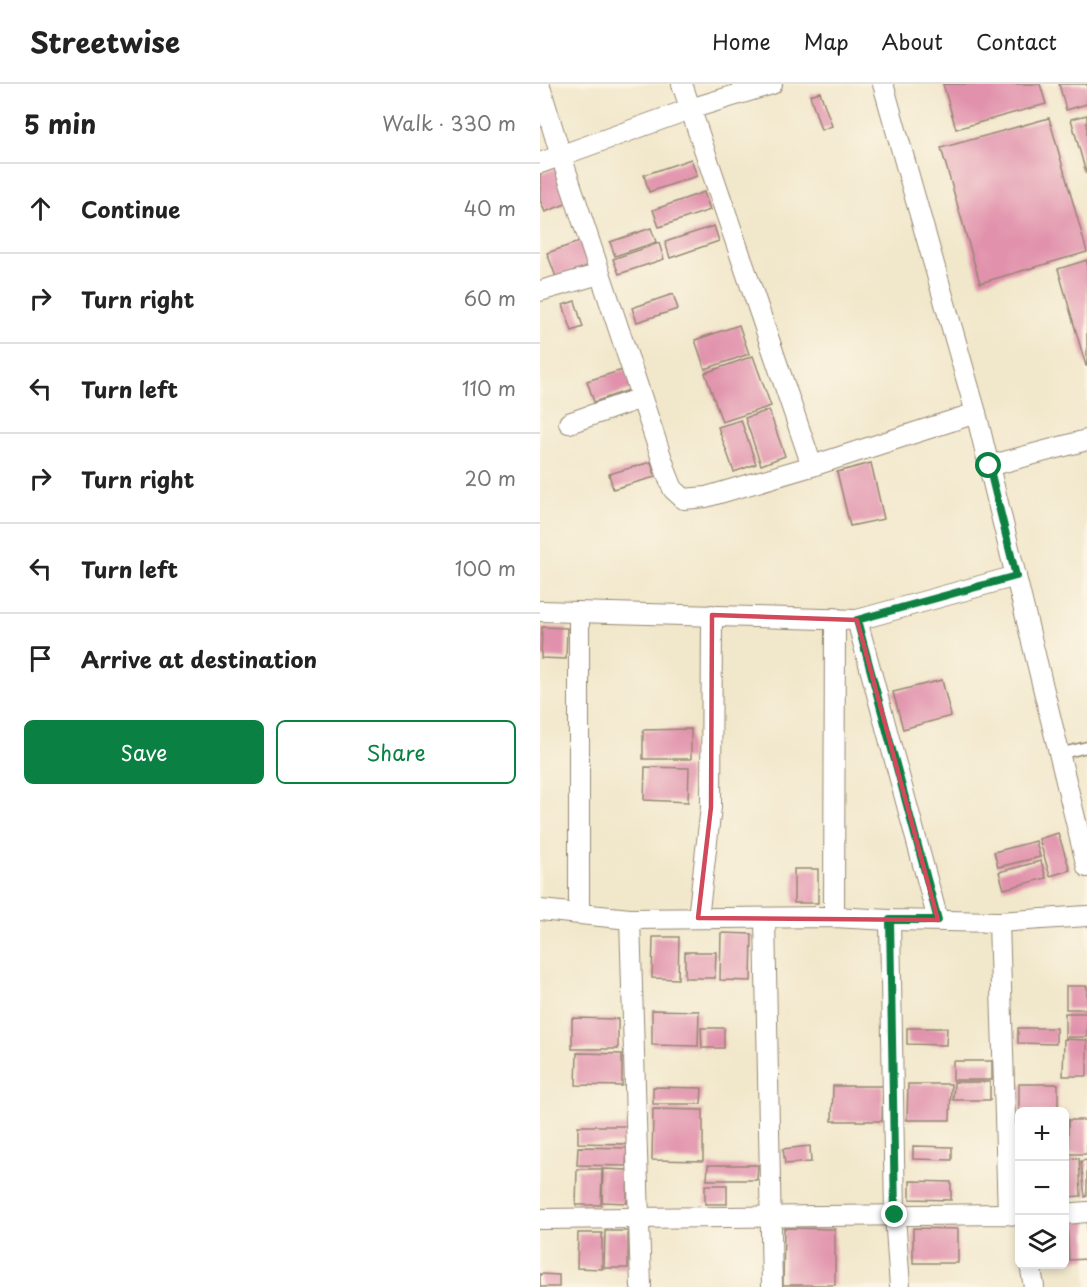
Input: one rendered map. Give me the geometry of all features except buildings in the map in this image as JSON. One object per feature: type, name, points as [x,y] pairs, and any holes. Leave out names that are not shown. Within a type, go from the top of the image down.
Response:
[{"type":"street","points":[[682,84],[812,466]]},
{"type":"street","points":[[540,163],[690,109],[772,84]]},
{"type":"street","points":[[883,84],[976,413],[1087,867]]},
{"type":"street","points":[[540,87],[641,398],[673,489],[684,500],[706,497],[812,466],[976,413]]},
{"type":"street","points":[[540,291],[600,274]]},
{"type":"street","points":[[569,423],[641,398]]},
{"type":"street","points":[[989,466],[1087,440]]},
{"type":"street","points":[[540,611],[857,620],[1016,576]]},
{"type":"street","points":[[579,612],[579,913]]},
{"type":"street","points":[[698,918],[711,807],[712,615]]},
{"type":"street","points":[[834,618],[834,917]]},
{"type":"street","points":[[857,620],[938,920]]},
{"type":"street","points":[[540,910],[630,919],[834,917],[999,922],[1087,916]]},
{"type":"street","points":[[765,918],[772,1287]]},
{"type":"street","points":[[630,919],[641,1287]]},
{"type":"street","points":[[890,920],[895,1215],[900,1287]]},
{"type":"street","points":[[540,1220],[640,1217],[1014,1215],[999,922]]},
{"type":"street","points":[[1069,1214],[1087,1212]]},
{"type":"street","points":[[1031,1269],[1034,1287]]},
{"type":"lane","points":[[1059,754],[1087,747]]},
{"type":"highlighted area","points":[[712,615],[857,620],[938,920],[698,918],[711,807]]},
{"type":"route","points":[[895,1215],[890,920],[938,920],[857,620],[1016,576],[989,466]]}]
